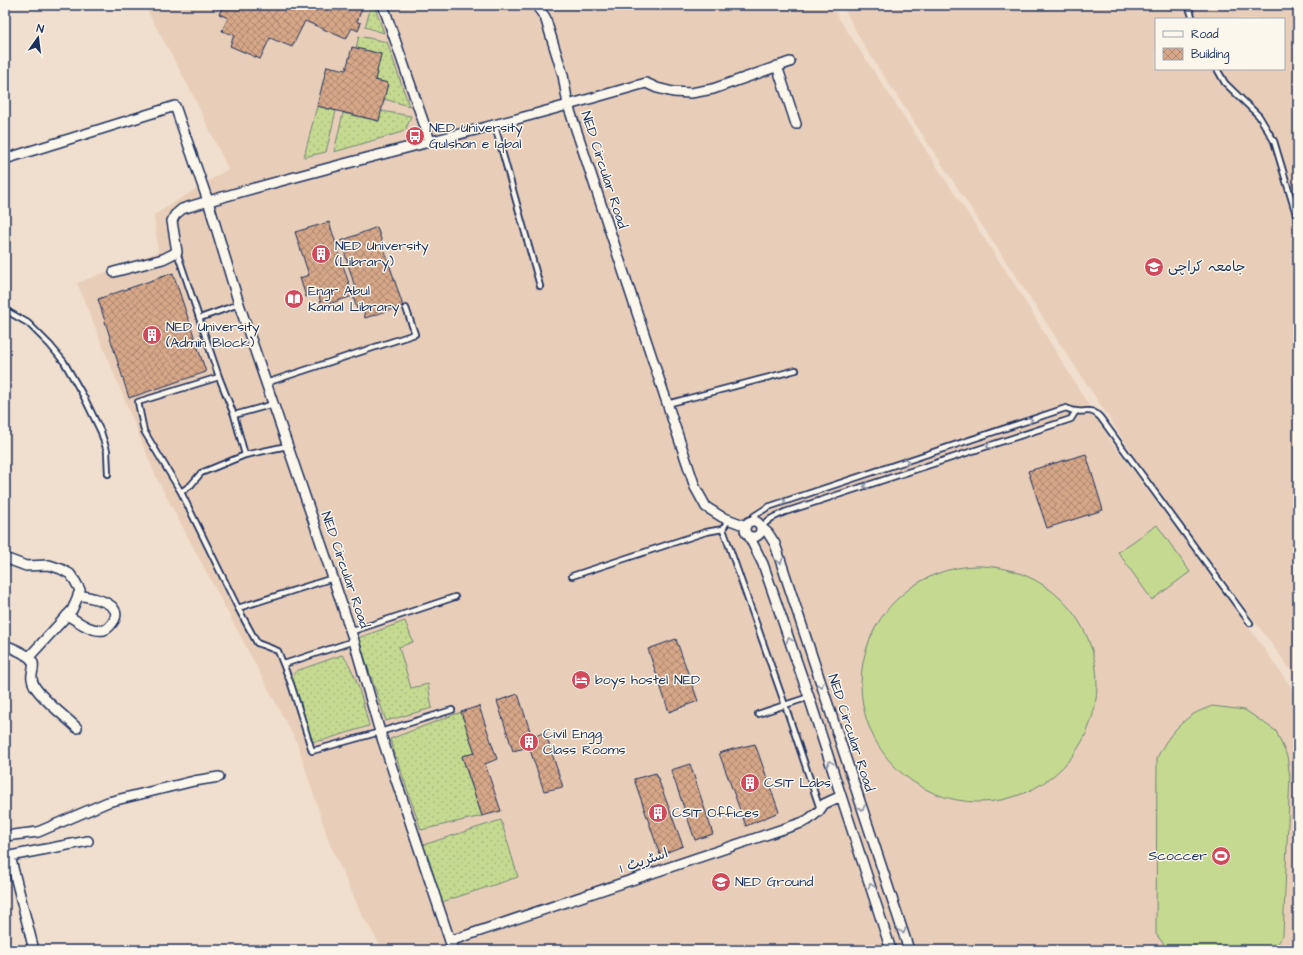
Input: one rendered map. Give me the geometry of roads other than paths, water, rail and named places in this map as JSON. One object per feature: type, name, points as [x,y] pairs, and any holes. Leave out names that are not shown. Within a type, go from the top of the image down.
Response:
[{"type":"street","points":[[383,5],[430,141]]},
{"type":"street","points":[[536,5],[545,17],[563,75],[568,105],[646,83],[657,88],[673,92],[691,93],[713,89],[790,62]]},
{"type":"street","points":[[778,66],[796,124]]},
{"type":"street","name":"NED Circular Road","points":[[177,252],[172,221],[175,215],[182,208],[430,141],[495,126],[568,105],[695,487],[706,507],[728,520],[748,524]]},
{"type":"street","points":[[5,160],[175,106],[208,201]]},
{"type":"street","name":"NED Circular Road","points":[[208,201],[266,383],[354,641],[380,732],[451,946]]},
{"type":"street","points":[[114,272],[163,259],[177,252]]},
{"type":"street","points":[[758,522],[762,528],[761,532],[756,537],[749,536],[746,534],[748,524],[758,522]]},
{"type":"street","name":"NED Circular Road","points":[[762,528],[768,533],[775,544],[909,950]]},
{"type":"street","name":"NED Circular Road","points":[[749,536],[762,564],[809,696],[891,950]]},
{"type":"street","points":[[5,558],[26,566],[49,565],[61,569],[70,574],[80,590],[72,610],[29,657]]},
{"type":"street","points":[[67,615],[88,627],[104,630],[115,620],[116,615],[111,606],[96,599],[78,595]]},
{"type":"street","points":[[5,644],[29,657],[33,663],[32,680],[36,688],[77,728]]},
{"type":"street","points":[[5,836],[38,832],[108,802],[194,781],[219,777]]},
{"type":"street","name":"اسٹریٹ 1","points":[[451,946],[801,823],[808,820],[824,804],[841,796]]},
{"type":"street","points":[[34,950],[8,856],[88,841]]},
{"type":"lane","points":[[1188,5],[1193,18]]},
{"type":"lane","points":[[1218,70],[1225,83],[1259,116],[1274,141],[1298,221]]},
{"type":"lane","points":[[495,126],[540,286]]},
{"type":"lane","points":[[177,252],[219,377],[234,415],[245,455]]},
{"type":"lane","points":[[200,318],[240,304]]},
{"type":"lane","points":[[266,383],[415,334],[406,308]]},
{"type":"lane","points":[[5,310],[28,323],[50,345],[64,362],[84,397],[101,432],[107,451],[108,474]]},
{"type":"lane","points":[[667,404],[796,370]]},
{"type":"lane","points":[[219,377],[138,402],[144,431],[181,492],[238,608],[257,643],[278,651],[284,664],[312,751],[452,710]]},
{"type":"lane","points":[[234,415],[274,404]]},
{"type":"lane","points":[[748,524],[754,516],[777,503],[1066,408],[1076,411],[1088,410],[1095,412],[1100,417],[1250,623]]},
{"type":"lane","points":[[762,528],[770,519],[785,512],[1071,419],[1076,411]]},
{"type":"lane","points":[[181,492],[191,485],[201,473],[245,455],[287,446]]},
{"type":"lane","points":[[728,520],[723,529],[820,809]]},
{"type":"lane","points":[[572,576],[706,532],[723,529]]},
{"type":"lane","points":[[238,608],[333,578]]},
{"type":"lane","points":[[350,632],[454,597]]},
{"type":"lane","points":[[284,664],[354,641]]},
{"type":"lane","points":[[758,714],[809,696]]},
{"type":"place","name":"NED University Gulshan e Iqbal","points":[[415,136]]},
{"type":"place","name":"NED University (Library)","points":[[321,254]]},
{"type":"place","name":"جامعہ کراچی","points":[[1154,267]]},
{"type":"place","name":"Engr Abul Kamal Library","points":[[294,299]]},
{"type":"place","name":"NED University (Admin Block)","points":[[152,335]]},
{"type":"place","name":"boys hostel NED","points":[[581,680]]},
{"type":"place","name":"Civil Engg. Class Rooms","points":[[529,742]]},
{"type":"place","name":"CSIT Labs","points":[[750,783]]},
{"type":"place","name":"CSIT Offices","points":[[658,813]]},
{"type":"place","name":"Scoccer","points":[[1221,856]]},
{"type":"place","name":"NED Ground","points":[[721,882]]}]
